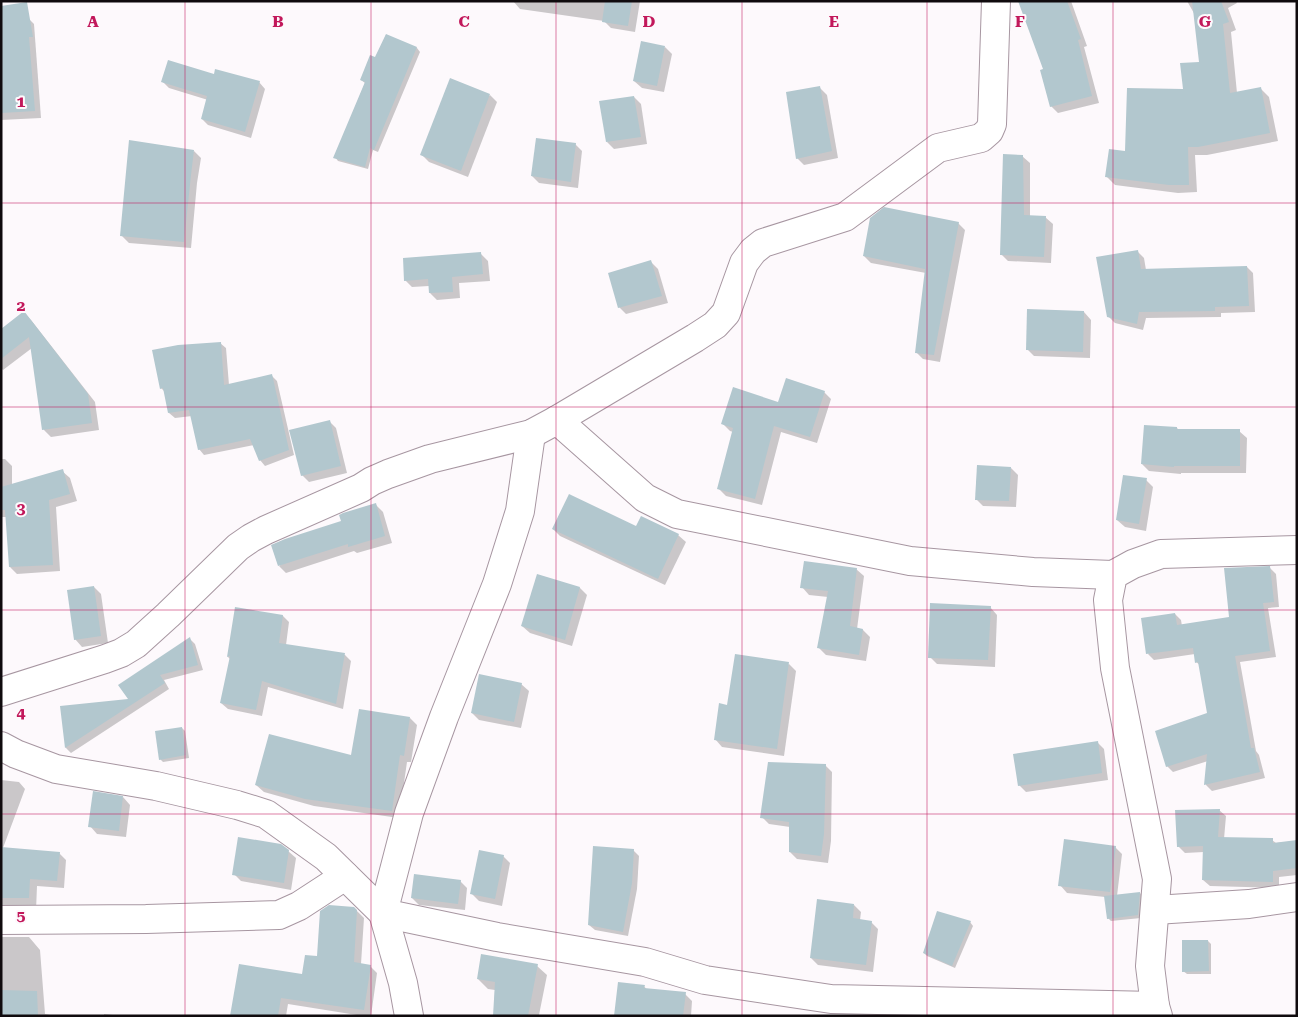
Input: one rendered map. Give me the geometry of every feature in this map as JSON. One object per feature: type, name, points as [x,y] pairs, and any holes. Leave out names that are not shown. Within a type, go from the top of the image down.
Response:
[{"type":"street","points":[[1,692],[106,659],[136,644],[238,547],[266,530],[388,474],[430,460],[531,434],[715,325],[726,313],[744,263],[762,243],[845,217],[938,148],[981,138],[989,131],[992,124],[996,1]]},
{"type":"street","points":[[557,420],[645,498],[677,514],[910,561],[1034,572],[1113,575],[1133,564],[1161,554],[1297,550]]},
{"type":"street","points":[[383,913],[409,813],[496,584],[520,511],[531,434]]},
{"type":"street","points":[[383,913],[497,937],[646,962],[705,980],[831,999],[1156,1011],[1150,966],[1157,879],[1115,668],[1108,600],[1113,575]]},
{"type":"street","points":[[1,746],[16,754],[56,769],[156,786],[237,805],[266,814],[326,857],[383,913],[403,983],[409,1016]]},
{"type":"street","points":[[1,920],[146,919],[279,915],[299,906],[345,876]]},
{"type":"street","points":[[1155,910],[1248,904],[1297,897]]},
{"type":"building","points":[[605,1],[632,1],[628,26],[602,22]]},
{"type":"building","points":[[1018,1],[1067,1],[1081,39],[1078,40],[1092,96],[1050,107],[1040,70],[1043,69]]},
{"type":"building","points":[[1192,1],[1221,1],[1229,22],[1223,24],[1230,93],[1261,87],[1270,133],[1198,147],[1188,147],[1189,185],[1169,185],[1105,177],[1109,149],[1125,151],[1127,88],[1183,89],[1180,63],[1199,62]]},
{"type":"building","points":[[27,2],[33,37],[29,37],[35,111],[1,113],[1,6]]},
{"type":"building","points":[[386,34],[417,47],[374,150],[370,148],[365,167],[333,158],[365,82],[360,80],[370,55],[375,57]]},
{"type":"building","points":[[641,41],[665,46],[657,86],[633,81]]},
{"type":"building","points":[[168,60],[214,74],[215,69],[260,81],[245,132],[201,119],[207,96],[161,82]]},
{"type":"building","points":[[450,78],[490,94],[461,171],[420,155]]},
{"type":"building","points":[[820,86],[832,151],[796,159],[786,92]]},
{"type":"building","points":[[634,96],[641,137],[606,142],[599,101]]},
{"type":"building","points":[[536,138],[576,143],[571,182],[531,176]]},
{"type":"building","points":[[129,140],[194,150],[184,242],[120,236]]},
{"type":"building","points":[[1003,154],[1023,155],[1024,215],[1046,216],[1044,257],[1000,255]]},
{"type":"building","points":[[884,207],[959,222],[934,355],[915,353],[925,269],[863,256],[870,218]]},
{"type":"building","points":[[1138,250],[1141,269],[1247,266],[1249,306],[1215,307],[1215,311],[1139,312],[1137,324],[1107,317],[1096,257]]},
{"type":"building","points":[[481,252],[483,274],[452,277],[453,292],[429,293],[428,279],[404,281],[403,258]]},
{"type":"building","points":[[651,260],[662,296],[618,308],[608,273]]},
{"type":"building","points":[[1027,309],[1084,311],[1083,352],[1026,350]]},
{"type":"building","points":[[24,311],[88,394],[92,423],[42,430],[29,337],[1,359],[1,329]]},
{"type":"building","points":[[221,342],[224,385],[272,374],[289,450],[259,461],[250,439],[198,450],[189,410],[168,413],[163,388],[160,389],[152,350],[178,345]]},
{"type":"building","points":[[786,378],[825,391],[810,437],[774,426],[755,499],[717,489],[733,428],[721,424],[733,387],[778,402]]},
{"type":"building","points":[[330,420],[341,466],[301,476],[289,430]]},
{"type":"building","points":[[1144,425],[1177,427],[1177,429],[1240,429],[1240,466],[1174,467],[1141,464]]},
{"type":"building","points":[[977,465],[1011,467],[1009,501],[975,500]]},
{"type":"building","points":[[63,469],[70,494],[49,500],[53,565],[9,567],[5,510],[1,510],[1,487]]},
{"type":"building","points":[[1123,475],[1147,478],[1139,524],[1116,520]]},
{"type":"building","points":[[569,494],[636,526],[641,516],[679,534],[658,579],[552,529]]},
{"type":"building","points":[[376,503],[385,536],[348,547],[348,544],[278,566],[271,545],[341,521],[339,515]]},
{"type":"building","points":[[804,561],[857,568],[850,626],[863,629],[859,655],[817,648],[828,591],[800,588]]},
{"type":"building","points":[[1270,566],[1274,602],[1263,603],[1270,651],[1235,656],[1251,748],[1254,748],[1260,772],[1204,785],[1207,754],[1166,767],[1155,731],[1207,713],[1198,662],[1195,663],[1193,648],[1146,654],[1141,618],[1175,613],[1177,625],[1229,617],[1224,568]]},
{"type":"building","points":[[537,574],[580,587],[565,640],[521,626]]},
{"type":"building","points":[[94,586],[101,636],[74,640],[67,590]]},
{"type":"building","points":[[930,603],[991,606],[988,660],[928,658]]},
{"type":"building","points":[[235,607],[283,615],[279,643],[345,653],[336,704],[262,681],[256,710],[220,703],[230,656],[227,657]]},
{"type":"building","points":[[190,637],[198,665],[160,675],[165,683],[65,748],[60,706],[128,699],[118,685]]},
{"type":"building","points":[[735,654],[789,662],[777,749],[714,740],[719,703],[727,705]]},
{"type":"building","points":[[479,674],[522,683],[514,722],[471,713]]},
{"type":"building","points":[[359,709],[410,717],[404,756],[400,755],[392,811],[305,799],[255,785],[269,734],[351,755]]},
{"type":"building","points":[[182,727],[186,755],[159,760],[155,731]]},
{"type":"building","points":[[1098,741],[1102,773],[1018,786],[1013,754]]},
{"type":"building","points":[[768,762],[826,764],[824,834],[821,856],[789,852],[789,822],[760,818]]},
{"type":"building","points":[[93,791],[123,796],[119,831],[88,827]]},
{"type":"building","points":[[1220,809],[1218,837],[1273,838],[1273,843],[1297,840],[1297,868],[1273,871],[1273,882],[1202,880],[1203,846],[1177,847],[1175,810]]},
{"type":"building","points":[[238,837],[281,844],[289,850],[284,883],[232,875]]},
{"type":"building","points":[[1064,839],[1116,846],[1110,892],[1058,886]]},
{"type":"building","points":[[593,846],[634,849],[632,883],[623,932],[588,925]]},
{"type":"building","points":[[1,847],[60,852],[57,881],[30,879],[29,898],[1,898]]},
{"type":"building","points":[[479,850],[504,855],[495,899],[470,894]]},
{"type":"building","points":[[414,874],[461,880],[458,904],[411,898]]},
{"type":"building","points":[[1140,892],[1138,915],[1107,919],[1104,896]]},
{"type":"building","points":[[817,899],[854,904],[853,918],[872,921],[866,965],[810,958]]},
{"type":"building","points":[[329,905],[354,907],[357,910],[354,962],[371,965],[364,1010],[281,998],[278,1016],[230,1016],[239,964],[302,974],[305,955],[317,956],[320,911]]},
{"type":"building","points":[[937,911],[971,921],[952,966],[923,953]]},
{"type":"building","points":[[1182,940],[1208,940],[1209,971],[1182,972]]},
{"type":"building","points":[[481,954],[538,964],[528,1016],[493,1016],[495,982],[477,979]]},
{"type":"building","points":[[618,982],[645,985],[644,988],[686,992],[683,1016],[614,1016]]},
{"type":"building","points":[[1,990],[37,991],[38,1016],[1,1016]]}]
